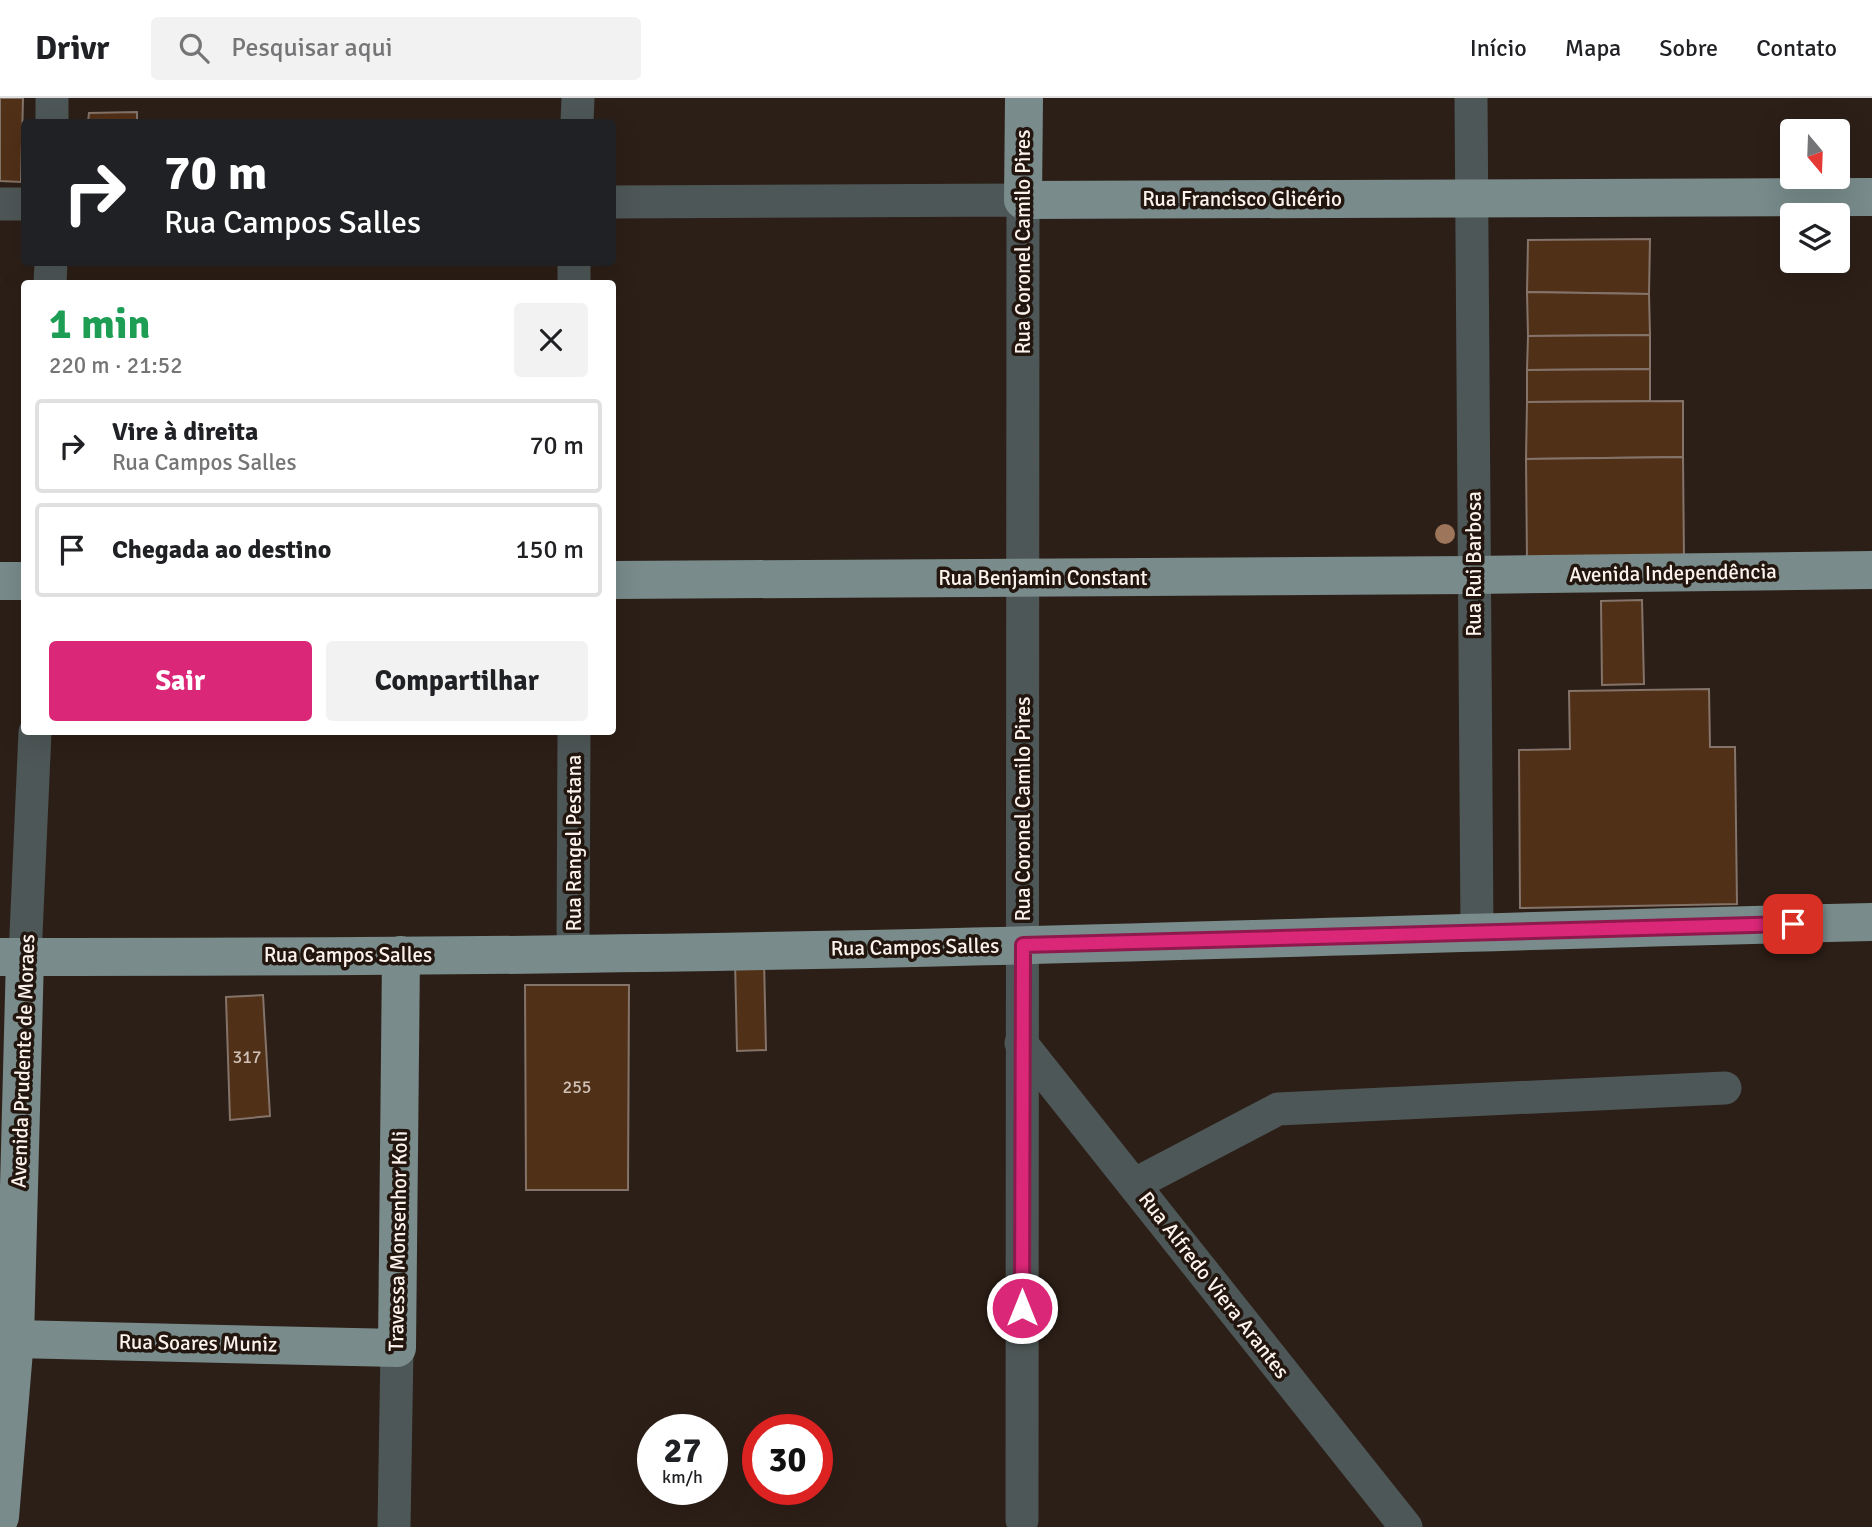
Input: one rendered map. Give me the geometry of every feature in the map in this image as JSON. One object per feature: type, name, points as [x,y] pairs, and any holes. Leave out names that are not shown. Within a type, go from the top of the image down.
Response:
[{"type":"main road","name":"Rua Coronel Camilo Pires","points":[[1023,200],[1024,98]]},
{"type":"main road","name":"Rua Francisco Glicério","points":[[1023,200],[1872,197]]},
{"type":"main road","name":"Avenida Independência","points":[[1474,575],[1872,570]]},
{"type":"main road","name":"Rua Benjamin Constant","points":[[616,580],[1474,575]]},
{"type":"main road","points":[[0,581],[21,581]]},
{"type":"main road","name":"Rua Campos Salles","points":[[13,957],[573,954],[1872,922]]},
{"type":"main road","name":"Travessa Monsenhor Koli","points":[[397,1348],[401,955]]},
{"type":"main road","name":"Avenida Prudente de Moraes","points":[[0,1517],[7,1338],[13,957]]},
{"type":"main road","name":"Rua Soares Muniz","points":[[7,1338],[397,1348]]},
{"type":"street","points":[[52,98],[52,119]]},
{"type":"street","points":[[577,119],[578,98]]},
{"type":"street","name":"Rua Rui Barbosa","points":[[1471,98],[1478,931]]},
{"type":"street","name":"Rua Francisco Glicério","points":[[616,202],[1023,200]]},
{"type":"street","name":"Rua Coronel Camilo Pires","points":[[1022,1520],[1023,200]]},
{"type":"street","points":[[0,204],[21,204]]},
{"type":"street","name":"Avenida Prudente de Moraes","points":[[13,957],[35,735]]},
{"type":"street","name":"Rua Rangel Pestana","points":[[573,954],[574,735]]},
{"type":"street","name":"Rua Alfredo Viera Arantes","points":[[1021,1043],[1406,1527]]},
{"type":"street","points":[[1135,1184],[1278,1109],[1725,1088]]},
{"type":"street","name":"Travessa Monsenhor Koli","points":[[394,1527],[397,1348]]},
{"type":"building","points":[[0,98],[23,98],[21,182],[0,181]]},
{"type":"building","points":[[137,112],[137,119],[88,119],[89,113]]},
{"type":"building","points":[[1650,239],[1649,294],[1527,292],[1528,240]]},
{"type":"building","points":[[1527,292],[1649,294],[1650,335],[1528,336]]},
{"type":"building","points":[[1650,335],[1650,369],[1527,370],[1528,336]]},
{"type":"building","points":[[1650,369],[1650,401],[1527,402],[1527,370]]},
{"type":"building","points":[[1683,401],[1683,457],[1526,459],[1527,402]]},
{"type":"building","points":[[1683,457],[1684,561],[1527,562],[1526,459]]},
{"type":"building","points":[[1642,600],[1644,684],[1602,685],[1601,601]]},
{"type":"building","points":[[1709,689],[1710,747],[1735,747],[1737,904],[1520,908],[1519,750],[1570,749],[1569,691]]},
{"type":"building","points":[[764,959],[766,1050],[737,1051],[735,960]]},
{"type":"building","points":[[525,985],[629,985],[628,1190],[526,1190]]},
{"type":"building","points":[[263,995],[270,1116],[230,1120],[226,997]]},
{"type":"route","points":[[1022,1308],[1023,945],[1793,924]]}]
